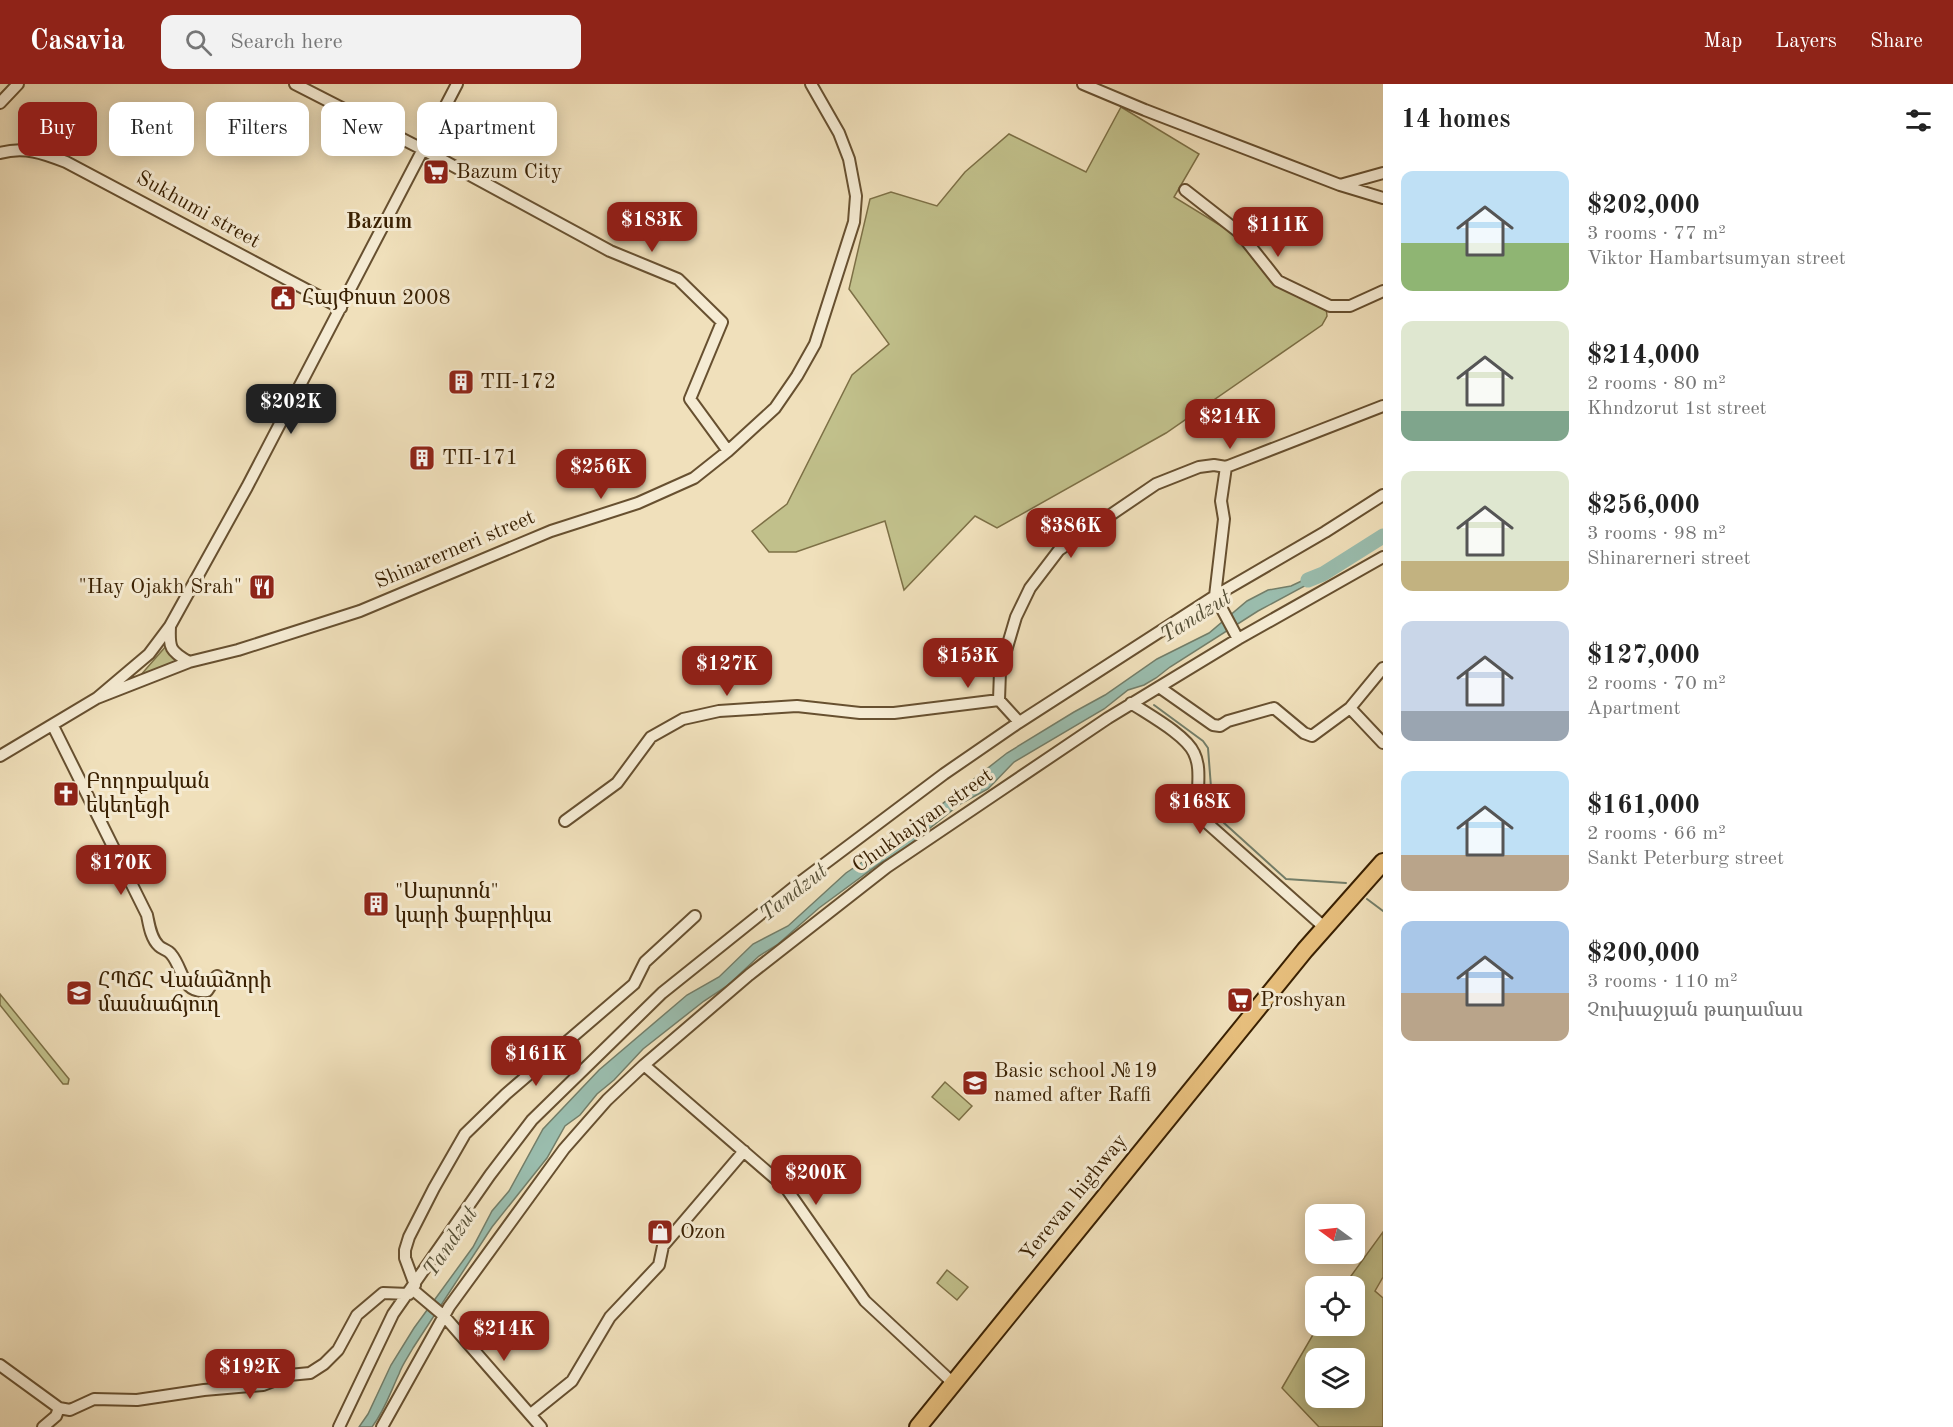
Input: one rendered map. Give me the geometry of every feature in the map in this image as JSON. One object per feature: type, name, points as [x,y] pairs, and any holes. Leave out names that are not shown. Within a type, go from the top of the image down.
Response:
[{"type":"highway","name":"Yerevan highway","points":[[918,1427],[1324,927],[1383,862]]},
{"type":"street","points":[[0,103],[18,84]]},
{"type":"street","points":[[295,84],[417,146]]},
{"type":"street","points":[[448,102],[457,84]]},
{"type":"street","name":"Shinarerneri street","points":[[97,698],[189,662],[238,650],[360,611],[551,531],[638,502],[694,478],[728,451],[775,408],[815,344],[854,222],[856,195],[849,159],[838,133],[811,84]]},
{"type":"street","points":[[1083,84],[1100,87],[1340,185],[1383,198]]},
{"type":"street","name":"Sukhumi street","points":[[0,153],[23,149],[43,152],[66,162],[341,308]]},
{"type":"street","points":[[0,756],[97,698],[149,654],[170,626],[247,487],[421,156]]},
{"type":"street","points":[[435,156],[610,251],[678,279],[722,322],[690,399],[728,451]]},
{"type":"street","points":[[1340,185],[1383,173]]},
{"type":"street","points":[[1185,190],[1240,233],[1278,282],[1330,306],[1350,306],[1383,291]]},
{"type":"street","points":[[1019,722],[999,700],[999,671],[1016,617],[1030,588],[1059,550],[1156,484],[1199,467],[1214,465],[1226,467],[1383,406]]},
{"type":"street","points":[[1226,467],[1221,501],[1224,519],[1215,596],[1236,636]]},
{"type":"street","points":[[339,1427],[393,1314],[490,1175],[532,1120],[662,993],[803,880],[944,774],[1019,722],[1215,596],[1325,532],[1383,495]]},
{"type":"street","name":"Chukhajyan street","points":[[382,1427],[442,1314],[564,1149],[607,1100],[644,1065],[749,975],[887,867],[1131,703],[1236,636],[1383,557]]},
{"type":"street","points":[[170,626],[172,649],[176,655],[189,662]]},
{"type":"street","points":[[1159,687],[1213,725],[1220,726],[1228,721],[1274,708],[1304,733],[1312,736],[1350,708],[1383,668]]},
{"type":"street","points":[[565,821],[618,783],[651,737],[683,719],[719,711],[797,706],[860,713],[894,713],[999,700]]},
{"type":"street","points":[[1131,703],[1185,741],[1194,752],[1197,761],[1198,810],[1206,822],[1324,927]]},
{"type":"street","points":[[1350,708],[1383,743]]},
{"type":"street","points":[[53,726],[147,915],[154,941],[160,948],[170,953],[189,987],[197,992],[207,991],[217,976]]},
{"type":"street","points":[[541,1427],[442,1314],[412,1289],[405,1250],[435,1188],[465,1134],[506,1094],[634,984],[645,962],[695,916]]},
{"type":"street","points":[[644,1065],[786,1188],[865,1301],[953,1383]]},
{"type":"street","points":[[531,1414],[572,1381],[610,1317],[659,1265],[663,1246],[744,1151]]},
{"type":"street","points":[[0,1365],[59,1408],[70,1410],[94,1399],[137,1400],[204,1390],[263,1385],[289,1375],[310,1373],[324,1365],[338,1350],[357,1315],[383,1293],[412,1289]]},
{"type":"street","points":[[43,1427],[56,1416],[59,1408]]},
{"type":"shaded area","points":[[1121,107],[1199,154],[1174,197],[1236,235],[1276,286],[1326,307],[1327,316],[1322,325],[1166,433],[997,528],[975,516],[904,590],[885,521],[796,552],[769,552],[752,531],[787,504],[852,375],[889,344],[849,289],[870,199],[891,192],[937,206],[965,172],[1009,134],[1086,172]]},
{"type":"shaded area","points":[[1325,570],[1327,573],[1325,575],[1258,611],[1156,678],[1128,690],[1104,709],[1014,762],[988,789],[960,804],[903,850],[879,864],[819,908],[777,945],[759,956],[727,986],[704,1001],[643,1049],[614,1080],[597,1094],[580,1115],[565,1126],[547,1158],[492,1227],[413,1348],[377,1421],[372,1427],[359,1427],[368,1414],[391,1365],[414,1328],[473,1247],[492,1211],[509,1191],[543,1129],[599,1070],[687,995],[719,977],[753,944],[788,926],[846,873],[905,833],[1007,753],[1105,695],[1157,659],[1209,633],[1247,601],[1268,590],[1291,586]]},
{"type":"shaded area","points":[[167,645],[181,662],[139,677]]},
{"type":"shaded area","points":[[0,994],[69,1079],[68,1084],[63,1084],[0,1005]]},
{"type":"shaded area","points":[[945,1082],[972,1106],[959,1120],[932,1097]]},
{"type":"shaded area","points":[[1383,1232],[1383,1277],[1375,1291],[1383,1298],[1383,1427],[1319,1427],[1282,1388],[1305,1348],[1305,1408],[1365,1408],[1365,1348],[1305,1348],[1312,1336],[1365,1336],[1365,1276],[1351,1276],[1360,1264],[1365,1264],[1365,1257]]},
{"type":"shaded area","points":[[947,1270],[968,1287],[957,1300],[937,1283]]},
{"type":"waterway","name":"Tandzut","points":[[1308,580],[1323,574],[1383,536]]},
{"type":"waterway","points":[[1154,705],[1203,741],[1208,748],[1213,813],[1286,879],[1346,883]]},
{"type":"waterway","points":[[1367,899],[1383,911]]},
{"type":"place","name":"Bazum City","points":[[436,172]]},
{"type":"place","name":"ՀայՓոստ 2008","points":[[283,298]]},
{"type":"place","name":"ТП-172","points":[[461,382]]},
{"type":"place","name":"ТП-171","points":[[422,458]]},
{"type":"place","name":"\"Hay Ojakh Srah\"","points":[[262,587]]},
{"type":"place","name":"Բողոքական եկեղեցի","points":[[66,794]]},
{"type":"place","name":"\"Սարտոն\" կարի ֆաբրիկա","points":[[376,904]]},
{"type":"place","name":"ՀՊՃՀ Վանաձորի մասնաճյուղ","points":[[79,993]]},
{"type":"place","name":"Proshyan","points":[[1240,1000]]},
{"type":"place","name":"Basic school №19 named after Raffi","points":[[975,1083]]},
{"type":"place","name":"Ozon","points":[[660,1232]]},
{"type":"district","name":"Bazum","points":[[379,222]]}]
